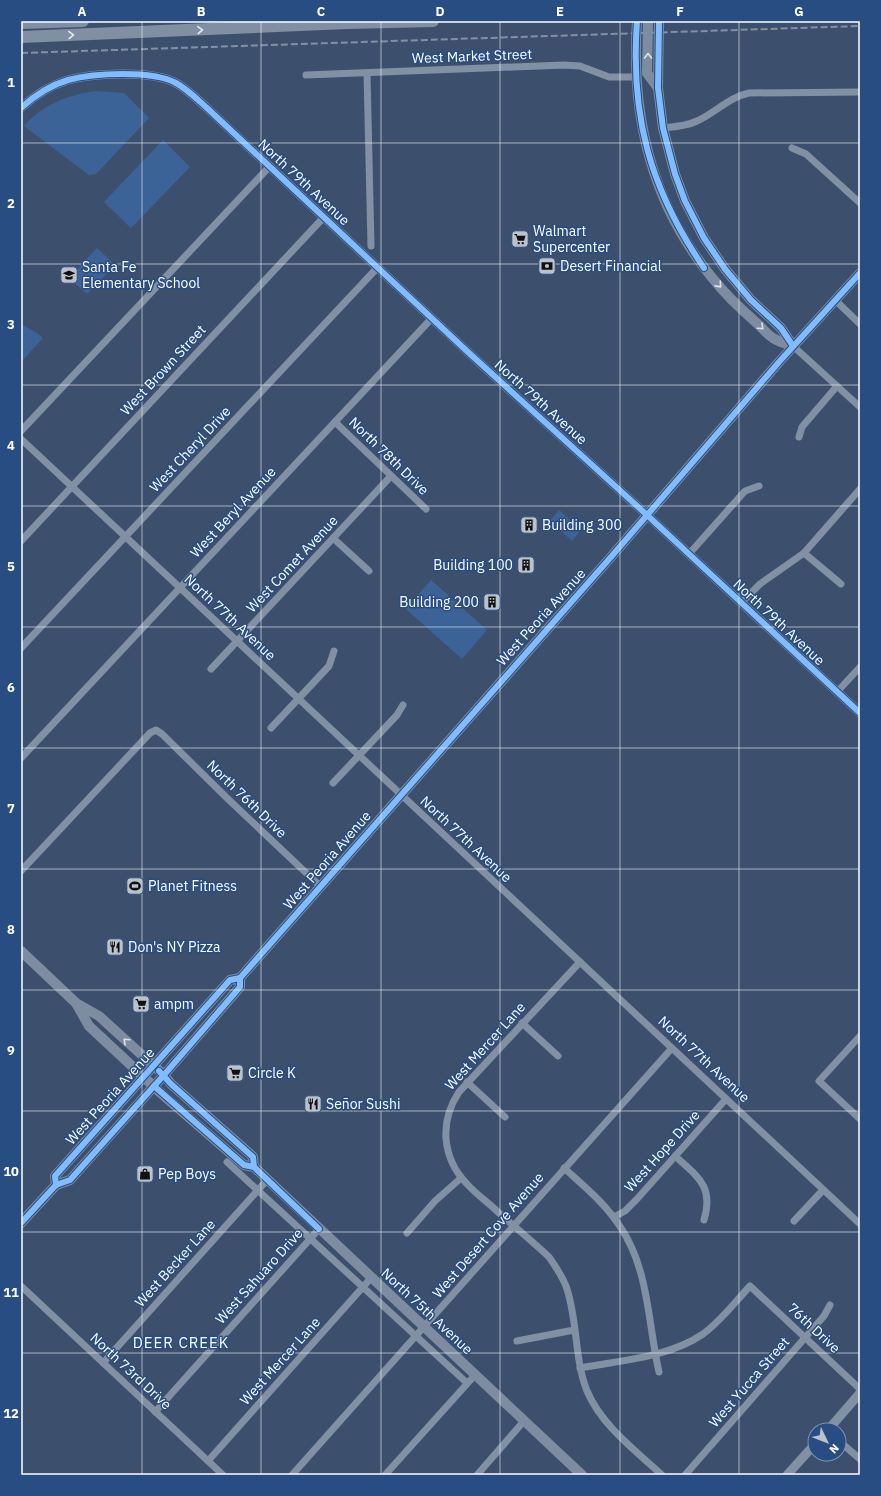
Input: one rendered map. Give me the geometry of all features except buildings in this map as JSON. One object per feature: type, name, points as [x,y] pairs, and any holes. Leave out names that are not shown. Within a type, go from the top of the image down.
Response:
[{"type":"highway","points":[[28,22],[82,21]]},
{"type":"highway","points":[[21,37],[346,23],[433,21]]},
{"type":"main road","points":[[637,21],[638,106],[644,141],[657,181],[664,197],[688,246],[712,278],[773,338],[793,346]]},
{"type":"main road","points":[[648,21],[647,73],[658,88]]},
{"type":"main road","points":[[659,21],[658,88],[663,128],[681,191],[694,221],[711,249],[744,292],[781,328],[793,346]]},
{"type":"main road","points":[[664,197],[681,191]]},
{"type":"main road","name":"West Peoria Avenue","points":[[56,1185],[56,1176],[75,1153],[230,980],[240,978],[647,515],[793,346],[860,273]]},
{"type":"main road","name":"North 75th Avenue","points":[[21,950],[76,1003],[99,1016],[164,1075],[171,1084],[250,1154],[253,1157],[254,1167]]},
{"type":"main road","name":"West Peoria Avenue","points":[[21,1223],[56,1185],[70,1180],[164,1075],[240,987],[240,978]]},
{"type":"main road","name":"North 75th Avenue","points":[[76,1003],[89,1026],[154,1086],[244,1165],[254,1167],[524,1421],[575,1473]]},
{"type":"main road","points":[[225,1148],[229,1145],[244,1155],[250,1154]]},
{"type":"main road","points":[[75,1153],[85,1162]]},
{"type":"street","name":"West Market Street","points":[[306,75],[564,65],[580,66],[609,77],[637,77]]},
{"type":"street","points":[[367,73],[371,246]]},
{"type":"street","name":"North 79th Avenue","points":[[21,108],[28,101],[46,89],[67,80],[87,76],[123,74],[154,76],[176,83],[207,108],[270,166],[324,218],[860,713]]},
{"type":"street","points":[[663,128],[692,124],[734,98],[749,93],[860,92]]},
{"type":"street","points":[[792,148],[806,154],[860,204]]},
{"type":"street","points":[[21,430],[270,166]]},
{"type":"street","name":"West Brown Street","points":[[21,541],[324,218]]},
{"type":"street","name":"West Cheryl Drive","points":[[21,648],[378,267]]},
{"type":"street","points":[[835,300],[860,324]]},
{"type":"street","name":"West Beryl Avenue","points":[[21,758],[432,318]]},
{"type":"street","points":[[793,346],[860,408]]},
{"type":"street","points":[[798,437],[802,427],[837,386]]},
{"type":"street","name":"North 78th Drive","points":[[335,422],[426,509]]},
{"type":"street","name":"North 77th Avenue","points":[[21,439],[860,1224]]},
{"type":"street","name":"West Comet Avenue","points":[[211,669],[392,476]]},
{"type":"street","points":[[689,554],[745,491],[759,486]]},
{"type":"street","points":[[741,603],[760,584],[804,553],[859,494]]},
{"type":"street","points":[[334,538],[368,571]]},
{"type":"street","points":[[804,553],[841,584]]},
{"type":"street","points":[[271,728],[328,666],[334,651]]},
{"type":"street","points":[[837,692],[860,667]]},
{"type":"street","points":[[333,783],[397,715],[403,705]]},
{"type":"street","name":"North 76th Drive","points":[[21,871],[150,733],[156,730],[162,734],[320,886]]},
{"type":"street","name":"West Mercer Lane","points":[[580,962],[467,1082],[453,1100],[445,1133],[448,1153],[461,1178],[549,1257],[556,1267],[568,1293],[580,1368],[588,1392],[602,1417],[614,1431],[662,1475]]},
{"type":"street","points":[[522,1023],[558,1056]]},
{"type":"street","points":[[860,1036],[819,1081],[860,1119]]},
{"type":"street","name":"West Desert Cove Avenue","points":[[292,1475],[672,1048]]},
{"type":"street","points":[[467,1082],[505,1117]]},
{"type":"street","name":"West Hope Drive","points":[[614,1217],[632,1205],[726,1099]]},
{"type":"street","points":[[675,1156],[696,1175],[706,1191],[708,1201],[704,1220]]},
{"type":"street","name":"North 75th Avenue","points":[[227,1162],[467,1383]]},
{"type":"street","points":[[564,1168],[614,1217],[630,1242],[641,1272],[659,1372]]},
{"type":"street","points":[[407,1233],[435,1201],[461,1178]]},
{"type":"street","name":"West Becker Lane","points":[[103,1363],[267,1180]]},
{"type":"street","points":[[794,1221],[823,1190]]},
{"type":"street","name":"West Sahuaro Drive","points":[[155,1412],[319,1229]]},
{"type":"street","name":"West Mercer Lane","points":[[208,1461],[371,1278]]},
{"type":"street","name":"North 73rd Drive","points":[[21,1286],[223,1475]]},
{"type":"street","name":"76th Drive","points":[[655,1355],[676,1348],[703,1334],[715,1324],[750,1286],[860,1389]]},
{"type":"street","name":"West Yucca Street","points":[[685,1475],[824,1316],[830,1305]]},
{"type":"street","points":[[517,1341],[574,1330]]},
{"type":"street","points":[[580,1368],[655,1355]]},
{"type":"street","points":[[386,1475],[475,1375]]},
{"type":"street","points":[[835,1422],[860,1393]]},
{"type":"street","points":[[477,1475],[524,1421]]},
{"type":"street","points":[[847,1448],[860,1460]]},
{"type":"street","points":[[787,1475],[807,1453]]},
{"type":"shaded area","points":[[96,91],[124,93],[149,118],[96,174],[89,175],[24,126],[31,118],[48,106],[66,98]]},
{"type":"shaded area","points":[[163,140],[190,167],[131,228],[104,202]]},
{"type":"shaded area","points":[[97,248],[115,265],[87,294],[69,278]]},
{"type":"shaded area","points":[[21,324],[43,338],[21,362]]},
{"type":"shaded area","points":[[559,510],[579,528],[580,531],[572,541],[555,526],[553,528],[548,523]]},
{"type":"shaded area","points":[[431,580],[487,630],[462,659],[406,609]]},
{"type":"railway","points":[[21,53],[860,26]]},
{"type":"cycle path","points":[[637,21],[637,89],[641,120],[648,150],[657,180],[670,209],[685,239],[704,268]]},
{"type":"cycle path","points":[[659,21],[658,88],[663,128],[675,174],[685,201],[704,238],[725,269],[751,300],[781,328],[793,346]]},
{"type":"cycle path","points":[[21,108],[31,99],[55,85],[68,80],[107,74],[138,74],[153,76],[166,79],[184,88],[860,713]]},
{"type":"cycle path","points":[[56,1185],[55,1176],[230,980],[240,978],[611,557],[779,362],[860,273]]},
{"type":"cycle path","points":[[21,1223],[56,1185],[70,1180],[164,1075],[240,987],[240,978]]},
{"type":"cycle path","points":[[159,1071],[171,1084],[253,1157],[254,1167]]},
{"type":"cycle path","points":[[154,1086],[244,1165],[254,1167],[319,1229]]},
{"type":"place","name":"Walmart Supercenter","points":[[520,239]]},
{"type":"place","name":"Desert Financial","points":[[547,266]]},
{"type":"place","name":"Santa Fe Elementary School","points":[[69,275]]},
{"type":"place","name":"Building 300","points":[[529,525]]},
{"type":"place","name":"Building 100","points":[[526,565]]},
{"type":"place","name":"Building 200","points":[[492,602]]},
{"type":"place","name":"Planet Fitness","points":[[135,886]]},
{"type":"place","name":"Don's NY Pizza","points":[[115,947]]},
{"type":"place","name":"ampm","points":[[141,1004]]},
{"type":"place","name":"Circle K","points":[[235,1073]]},
{"type":"place","name":"Señor Sushi","points":[[313,1104]]},
{"type":"place","name":"Pep Boys","points":[[145,1174]]},
{"type":"district","name":"DEER CREEK","points":[[181,1343]]}]
